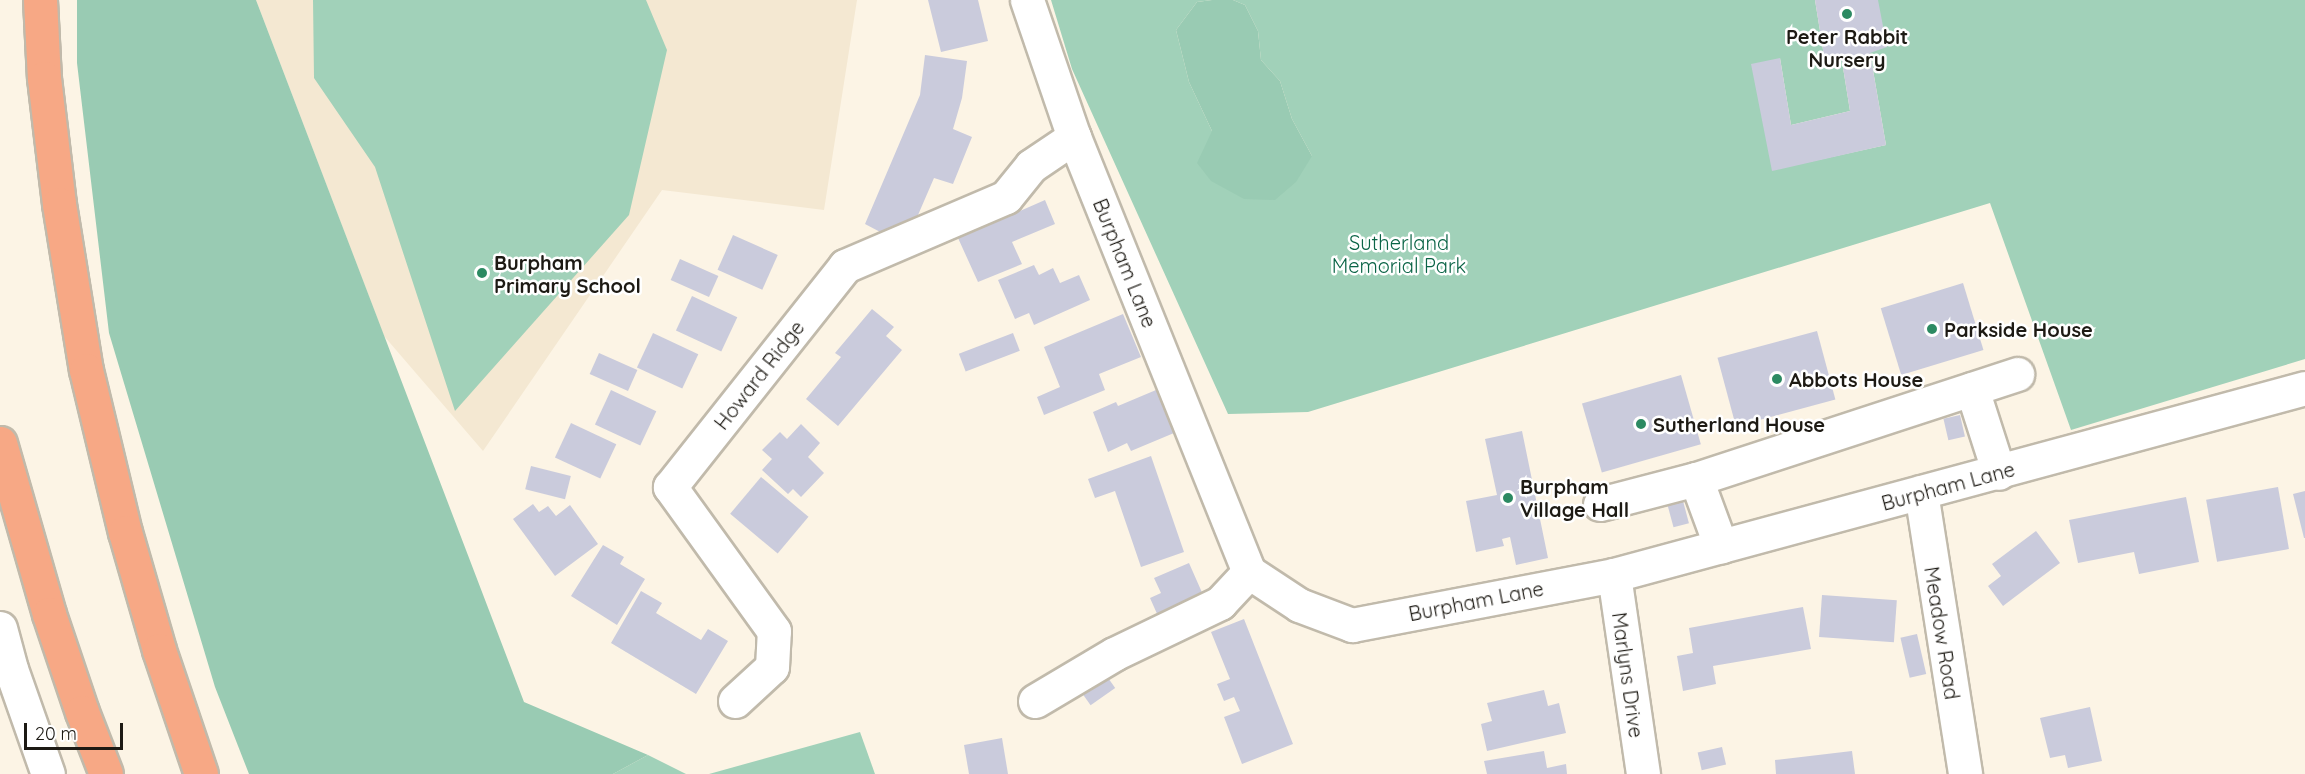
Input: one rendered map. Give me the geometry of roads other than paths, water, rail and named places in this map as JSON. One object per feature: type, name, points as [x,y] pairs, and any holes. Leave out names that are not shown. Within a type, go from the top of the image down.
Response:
[{"type":"highway","points":[[40,0],[44,78],[59,204],[86,370],[128,543],[159,650],[201,774]]},
{"type":"highway","points":[[0,443],[49,614],[82,712],[106,774]]},
{"type":"street","name":"Burpham Lane","points":[[1027,0],[1074,137],[1249,572],[1299,605],[1352,625],[1614,575],[1920,492],[1999,473],[2305,388]]},
{"type":"street","name":"Howard Ridge","points":[[735,701],[772,667],[774,631],[670,487],[845,266],[1006,197],[1031,166],[1074,137]]},
{"type":"street","points":[[1600,504],[1696,479],[2017,374]]},
{"type":"street","points":[[1972,389],[1999,473]]},
{"type":"street","points":[[1696,479],[1720,547]]},
{"type":"street","name":"Meadow Road","points":[[1920,492],[1965,774]]},
{"type":"street","points":[[1035,701],[1114,654],[1220,603],[1249,572]]},
{"type":"street","name":"Marlyns Drive","points":[[1614,575],[1643,774]]},
{"type":"street","points":[[0,628],[11,669],[48,774]]},
{"type":"place","name":"Peter Rabbit Nursery","points":[[1847,14]]},
{"type":"place","name":"Burpham Primary School","points":[[482,273]]},
{"type":"place","name":"Parkside House","points":[[1932,329]]},
{"type":"place","name":"Abbots House","points":[[1777,379]]},
{"type":"place","name":"Sutherland House","points":[[1641,424]]},
{"type":"place","name":"Burpham Village Hall","points":[[1508,498]]},
{"type":"park label","name":"Sutherland Memorial Park","points":[[1399,254]]}]
